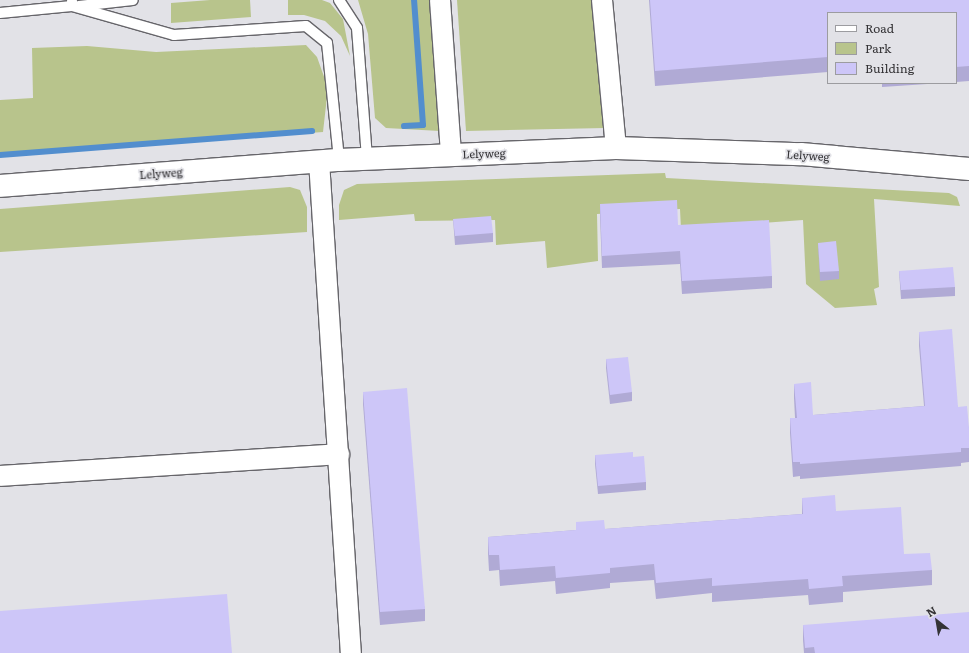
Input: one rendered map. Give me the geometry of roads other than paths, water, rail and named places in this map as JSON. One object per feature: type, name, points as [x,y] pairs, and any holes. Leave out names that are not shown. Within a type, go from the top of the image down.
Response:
[{"type":"street","points":[[440,0],[451,154]]},
{"type":"street","points":[[602,0],[616,148]]},
{"type":"street","name":"Lelyweg","points":[[0,186],[329,160],[616,148],[801,154],[969,169]]},
{"type":"street","points":[[329,160],[339,454],[350,653]]},
{"type":"street","points":[[0,476],[339,454]]},
{"type":"lane","points":[[0,13],[72,3],[132,0]]},
{"type":"lane","points":[[339,0],[357,28],[367,158]]},
{"type":"lane","points":[[72,3],[174,35],[306,26],[327,43],[329,160]]},
{"type":"waterway","points":[[404,126],[423,125],[414,0]]},
{"type":"waterway","points":[[0,155],[312,131]]}]
